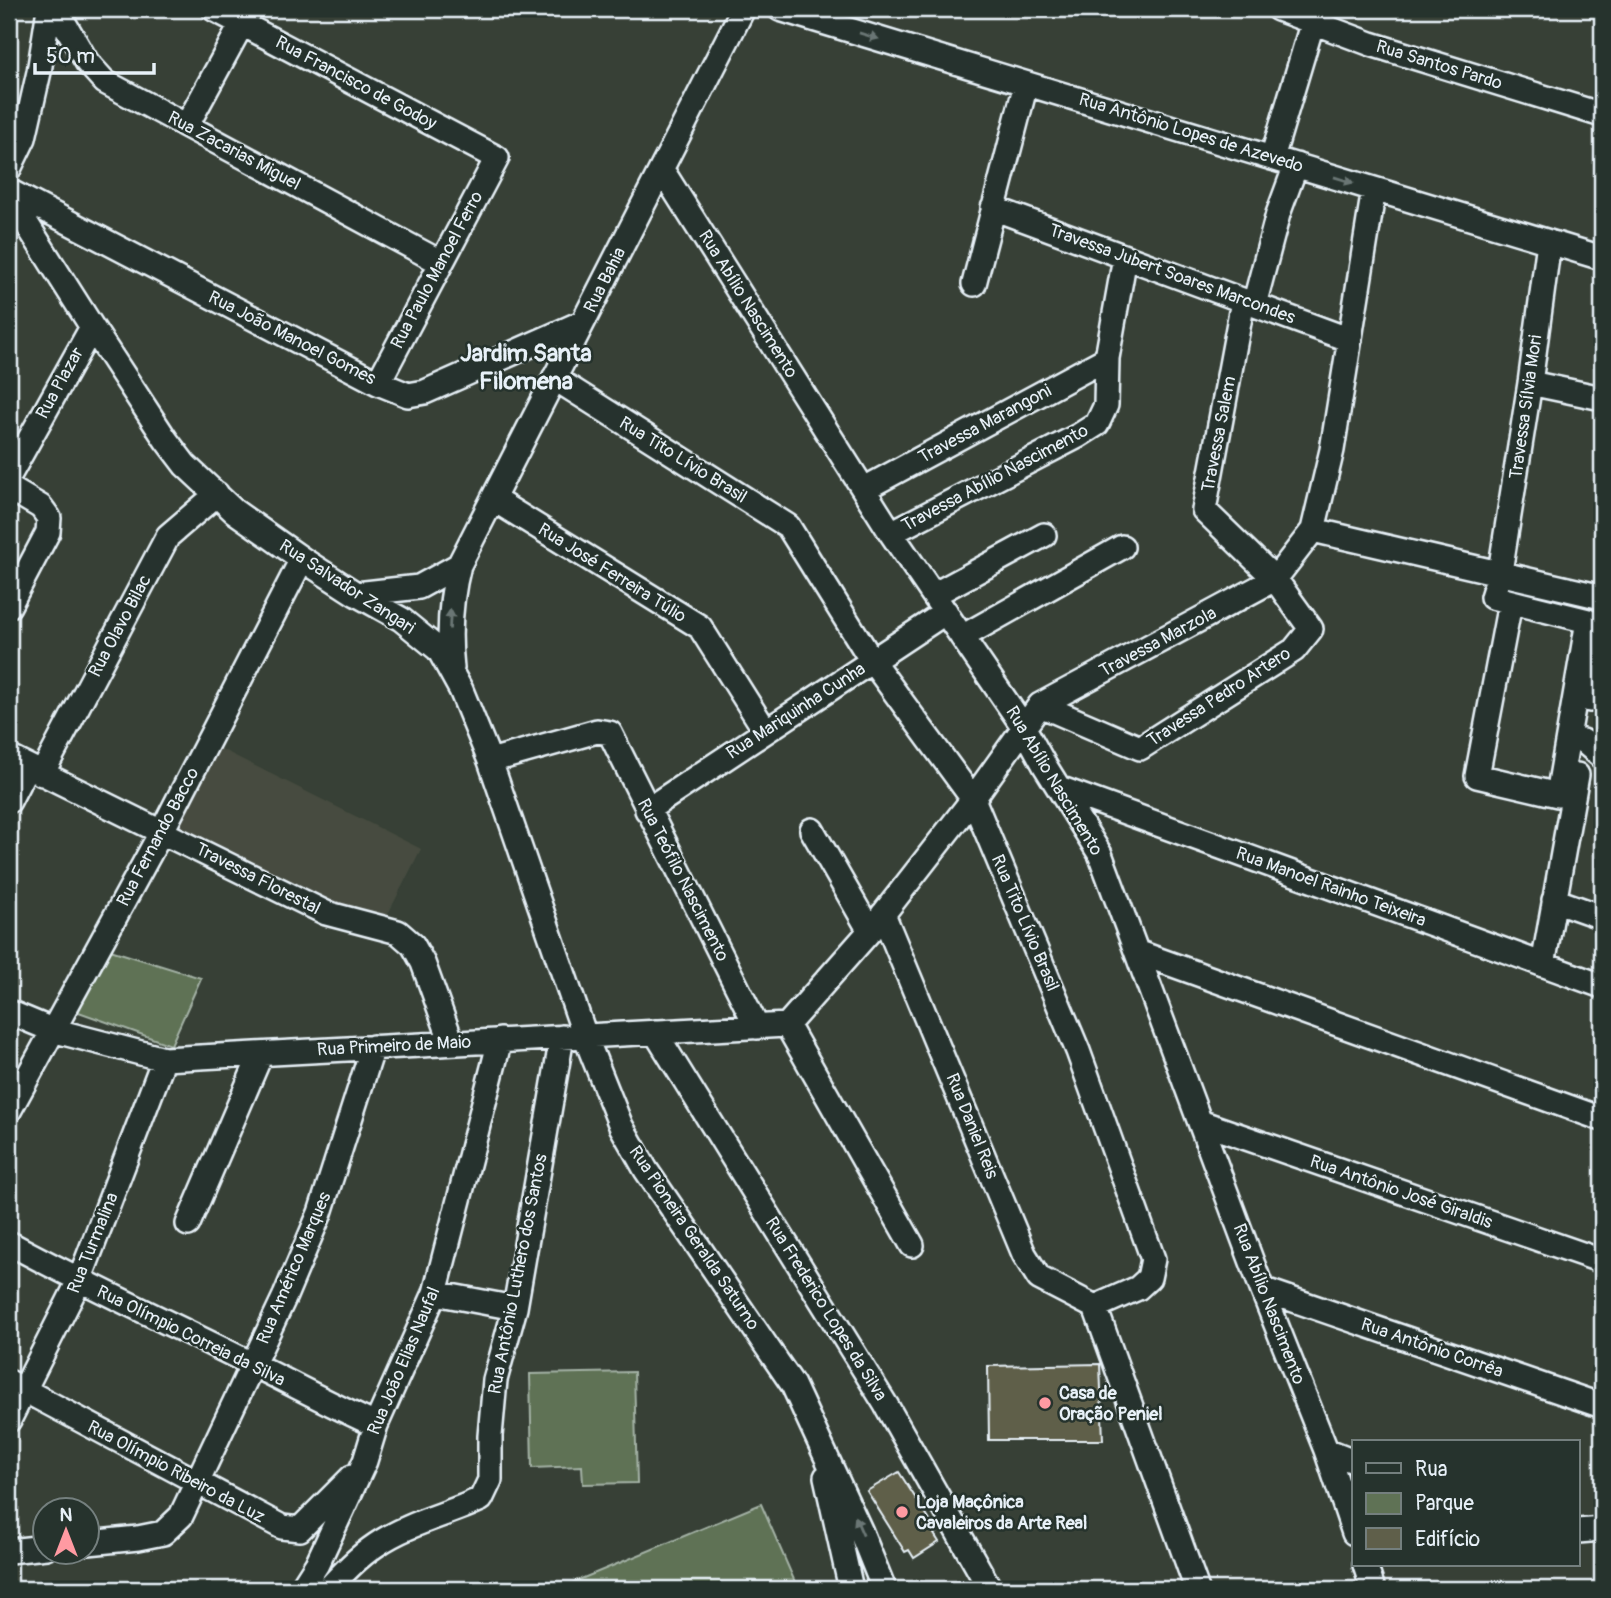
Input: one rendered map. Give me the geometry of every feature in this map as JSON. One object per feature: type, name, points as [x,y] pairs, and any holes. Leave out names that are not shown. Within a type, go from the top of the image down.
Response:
[{"type":"street","points":[[9,169],[24,138],[39,72],[49,9]]},
{"type":"street","name":"Rua Zacarias Miguel","points":[[56,9],[87,62],[105,82],[440,262]]},
{"type":"street","name":"Rua Francisco de Godoy","points":[[214,9],[246,16],[497,158]]},
{"type":"street","name":"Rua Bahia","points":[[453,674],[449,645],[450,614],[459,565],[743,9]]},
{"type":"street","name":"Rua Antônio Lopes de Azevedo","points":[[780,9],[1602,258]]},
{"type":"street","name":"Rua Santos Pardo","points":[[1278,9],[1371,44],[1602,115]]},
{"type":"street","points":[[187,125],[246,16]]},
{"type":"street","points":[[1272,158],[1313,21]]},
{"type":"street","points":[[974,284],[1026,84]]},
{"type":"street","name":"Rua Paulo Manoel Ferro","points":[[378,383],[497,158]]},
{"type":"street","points":[[1249,303],[1296,165]]},
{"type":"street","name":"Rua Abílio Nascimento","points":[[662,170],[891,533],[1023,726],[1100,854],[1262,1289],[1326,1450],[1352,1527]]},
{"type":"street","name":"Travessa Marzola","points":[[787,1025],[876,923],[973,799],[1040,705],[1275,579],[1313,530],[1332,450],[1374,189]]},
{"type":"street","name":"Rua João Manoel Gomes","points":[[9,194],[408,396],[425,392],[583,322]]},
{"type":"street","name":"Rua Salvador Zangari","points":[[9,194],[92,327],[185,465],[234,511],[356,594],[401,619],[439,650],[453,674],[490,761],[574,1037]]},
{"type":"street","name":"Travessa Jubert Soares Marcondes","points":[[993,208],[1350,340]]},
{"type":"street","name":"Travessa Sílvia Mori","points":[[1510,603],[1492,597],[1500,572],[1549,242]]},
{"type":"street","name":"Travessa Abílio Nascimento","points":[[891,533],[1097,424],[1106,405],[1107,358],[1125,257]]},
{"type":"street","name":"Travessa Salem","points":[[1249,303],[1204,510],[1275,579]]},
{"type":"street","name":"Rua Plazar","points":[[9,476],[92,327]]},
{"type":"street","name":"Travessa Marangoni","points":[[864,489],[1107,358]]},
{"type":"street","name":"Rua Tito Lívio Brasil","points":[[554,378],[788,526],[872,661],[973,799],[1078,1051],[1153,1259],[1149,1278],[1138,1288],[1095,1307]]},
{"type":"street","points":[[1530,383],[1602,398]]},
{"type":"street","points":[[9,488],[41,507],[49,518],[48,532],[9,606]]},
{"type":"street","name":"Rua Olavo Bilac","points":[[9,801],[26,766],[168,536],[217,494]]},
{"type":"street","name":"Rua José Ferreira Túlio","points":[[493,499],[700,627],[765,730]]},
{"type":"street","points":[[1313,530],[1602,597]]},
{"type":"street","name":"Rua Mariquinha Cunha","points":[[647,810],[872,661],[940,603],[1044,534]]},
{"type":"street","points":[[962,637],[1122,547]]},
{"type":"street","name":"Rua Fernando Bacco","points":[[9,1111],[162,831],[302,559]]},
{"type":"street","points":[[356,594],[419,587],[459,565]]},
{"type":"street","name":"Travessa Pedro Artero","points":[[1040,705],[1140,748],[1294,650],[1311,629],[1275,579]]},
{"type":"street","points":[[1510,603],[1588,621],[1558,795],[1477,776],[1510,603]]},
{"type":"street","points":[[1543,965],[1602,634]]},
{"type":"street","name":"Rua Teófilo Nascimento","points":[[490,761],[597,731],[610,733],[757,1027]]},
{"type":"street","points":[[1583,741],[1602,757]]},
{"type":"street","name":"Travessa Florestal","points":[[26,766],[326,913],[398,932],[413,945],[423,963],[452,1043]]},
{"type":"street","name":"Rua Manoel Rainho Teixeira","points":[[1059,788],[1602,986]]},
{"type":"street","name":"Rua Daniel Reis","points":[[812,830],[876,923],[1024,1254],[1039,1278],[1095,1307]]},
{"type":"street","points":[[1554,901],[1602,917]]},
{"type":"street","points":[[1137,952],[1602,1119]]},
{"type":"street","name":"Rua Primeiro de Maio","points":[[9,1012],[52,1030],[164,1059],[787,1025]]},
{"type":"street","points":[[787,1025],[912,1245]]},
{"type":"street","name":"Rua Frederico Lopes da Silva","points":[[655,1032],[886,1405],[990,1589]]},
{"type":"street","name":"Rua Antônio Luthero dos Santos","points":[[328,1589],[377,1544],[424,1521],[481,1499],[490,1480],[490,1436],[495,1380],[515,1308],[574,1037]]},
{"type":"street","name":"Rua Pioneira Geralda Saturno","points":[[574,1037],[646,1170],[793,1385],[884,1589]]},
{"type":"street","name":"Rua João Elias Naufal","points":[[301,1589],[317,1564],[365,1461],[376,1425],[435,1293],[500,1040]]},
{"type":"street","name":"Rua Américo Marques","points":[[102,1542],[163,1533],[181,1516],[320,1213],[373,1047]]},
{"type":"street","points":[[188,1224],[261,1054]]},
{"type":"street","name":"Rua Turmalina","points":[[9,1420],[16,1386],[79,1281],[164,1059]]},
{"type":"street","name":"Rua Antônio José Giraldis","points":[[1200,1122],[1602,1261]]},
{"type":"street","name":"Rua Olímpio Correia da Silva","points":[[9,1243],[79,1281],[376,1425]]},
{"type":"street","name":"Rua Antônio Corrêa","points":[[1262,1289],[1602,1406]]},
{"type":"street","points":[[435,1293],[515,1308]]},
{"type":"street","points":[[1095,1307],[1197,1589]]},
{"type":"street","name":"Rua Olímpio Ribeiro da Luz","points":[[16,1386],[282,1527],[300,1529],[351,1479],[365,1461]]},
{"type":"street","name":"Rua Pioneira Geralda Saturno","points":[[816,1433],[851,1589]]},
{"type":"street","points":[[1326,1450],[1352,1460]]},
{"type":"street","points":[[1580,1531],[1602,1529]]},
{"type":"street","points":[[9,1551],[32,1548]]},
{"type":"street","points":[[845,1562],[855,1573],[862,1574],[868,1570],[870,1554]]},
{"type":"street","points":[[1365,1566],[1373,1589]]},
{"type":"shaded area","points":[[211,744],[421,849],[387,916],[313,898],[167,826]]},
{"type":"green space","points":[[107,949],[201,978],[171,1045],[73,1010]]},
{"type":"green space","points":[[634,1372],[637,1483],[583,1484],[582,1466],[532,1468],[530,1374]]},
{"type":"green space","points":[[761,1504],[798,1589],[557,1589]]},
{"type":"building","name":"Casa de Oração Peniel","points":[[1100,1364],[1103,1440],[989,1440],[988,1366]]},
{"type":"building","name":"Loja Maçônica Cavaleiros da Arte Real","points":[[899,1472],[937,1532],[934,1534],[939,1542],[914,1558],[909,1550],[905,1552],[867,1491]]},
{"type":"place","name":"Casa de Oração Peniel","points":[[1045,1403]]},
{"type":"place","name":"Loja Maçônica Cavaleiros da Arte Real","points":[[902,1512]]},
{"type":"district","name":"Jardim Santa Filomena","points":[[526,367]]}]
